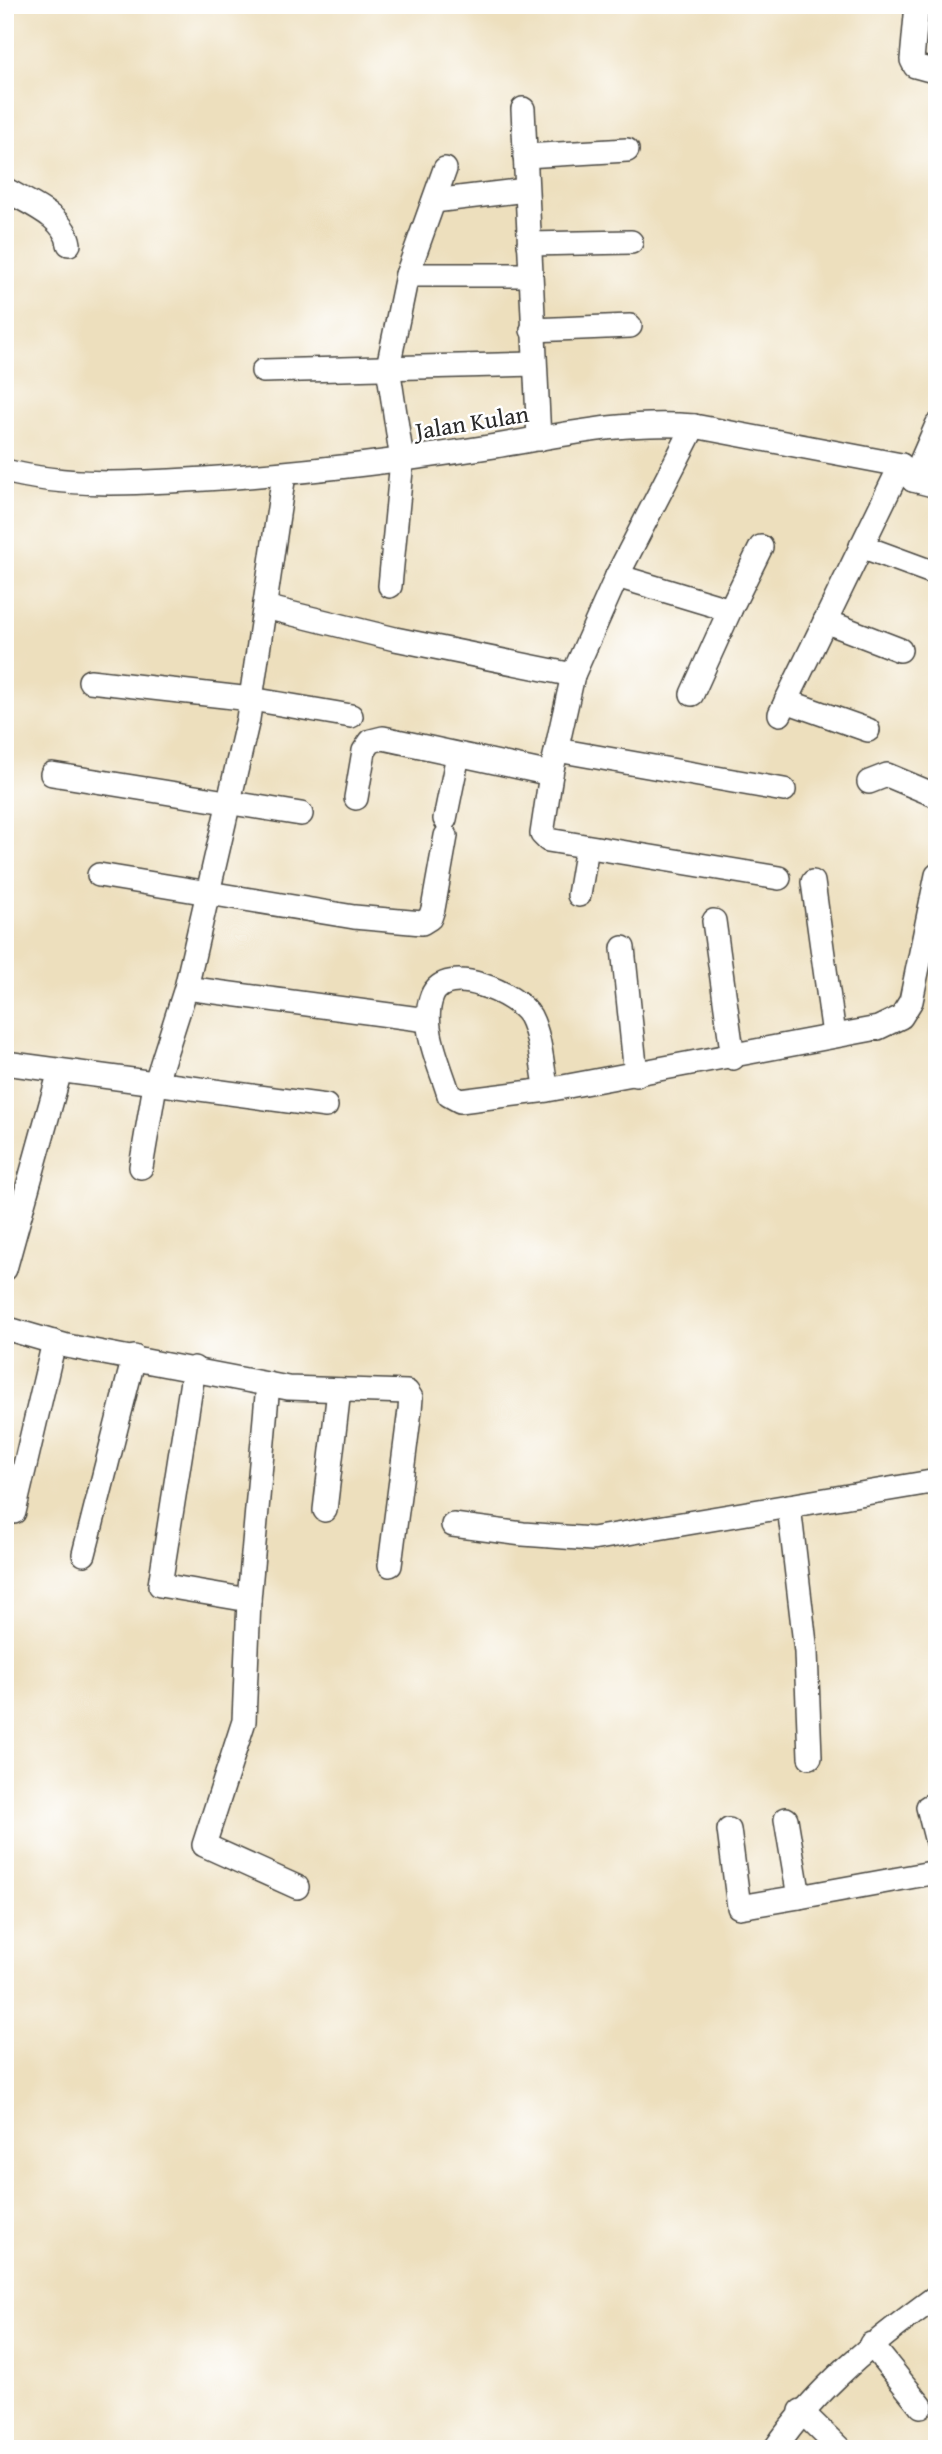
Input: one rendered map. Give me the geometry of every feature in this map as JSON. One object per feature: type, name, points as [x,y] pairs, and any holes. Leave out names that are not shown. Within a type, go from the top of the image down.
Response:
[{"type":"street","points":[[917,5],[912,60],[915,66],[937,72]]},
{"type":"street","points":[[523,109],[539,439]]},
{"type":"street","points":[[525,156],[627,150]]},
{"type":"street","points":[[390,586],[402,460],[388,367],[407,275],[444,169]]},
{"type":"street","points":[[5,189],[55,219],[67,232],[69,244]]},
{"type":"street","points":[[434,201],[526,190]]},
{"type":"street","points":[[528,244],[631,242]]},
{"type":"street","points":[[407,275],[530,275]]},
{"type":"street","points":[[532,330],[630,327]]},
{"type":"street","points":[[263,371],[534,364]]},
{"type":"street","name":"Jalan Kulan","points":[[5,471],[60,480],[136,484],[285,474],[402,460],[627,424],[694,426],[907,472],[937,486]]},
{"type":"street","points":[[868,730],[783,708],[861,546],[937,425]]},
{"type":"street","points":[[694,426],[617,576],[573,675],[551,774],[542,834],[548,840],[779,878]]},
{"type":"street","points":[[141,1167],[155,1085],[187,988],[251,699],[285,474]]},
{"type":"street","points":[[861,546],[929,571]]},
{"type":"street","points":[[692,694],[761,547]]},
{"type":"street","points":[[617,576],[730,610]]},
{"type":"street","points":[[265,607],[395,639],[573,675]]},
{"type":"street","points":[[825,621],[900,650]]},
{"type":"street","points":[[90,681],[251,699],[351,716]]},
{"type":"street","points":[[356,798],[364,751],[371,741],[383,738],[551,774]]},
{"type":"street","points":[[557,750],[784,790]]},
{"type":"street","points":[[99,875],[354,917],[422,923],[430,918],[433,909],[458,755]]},
{"type":"street","points":[[52,774],[301,814]]},
{"type":"street","points":[[869,782],[887,775],[937,796]]},
{"type":"street","points":[[579,895],[587,847]]},
{"type":"street","points":[[547,1090],[532,1021],[513,1000],[471,982],[447,982],[433,993],[427,1020],[449,1095],[455,1099],[469,1101],[547,1090],[733,1058],[891,1024],[907,1010],[937,875]]},
{"type":"street","points":[[813,883],[834,1035]]},
{"type":"street","points":[[714,921],[733,1058]]},
{"type":"street","points":[[622,947],[636,1075]]},
{"type":"street","points":[[187,988],[427,1020]]},
{"type":"street","points":[[5,1063],[326,1106]]},
{"type":"street","points":[[5,1269],[60,1071]]},
{"type":"street","points":[[5,1328],[54,1342],[268,1384],[339,1391],[407,1392],[411,1398],[390,1565]]},
{"type":"street","points":[[14,1512],[54,1342]]},
{"type":"street","points":[[84,1554],[134,1356]]},
{"type":"street","points":[[194,1368],[160,1586],[249,1600]]},
{"type":"street","points":[[268,1384],[249,1600],[244,1721],[204,1845],[297,1887]]},
{"type":"street","points":[[325,1510],[339,1391]]},
{"type":"street","points":[[453,1525],[592,1539],[937,1481]]},
{"type":"street","points":[[789,1506],[806,1652],[810,1757]]},
{"type":"street","points":[[937,1803],[928,1807],[937,1842]]},
{"type":"street","points":[[786,1819],[799,1897]]},
{"type":"street","points":[[729,1830],[739,1907],[937,1872]]},
{"type":"street","points":[[775,2449],[801,2410],[871,2344],[937,2296]]},
{"type":"street","points":[[871,2344],[921,2406]]},
{"type":"street","points":[[801,2410],[840,2449]]}]
